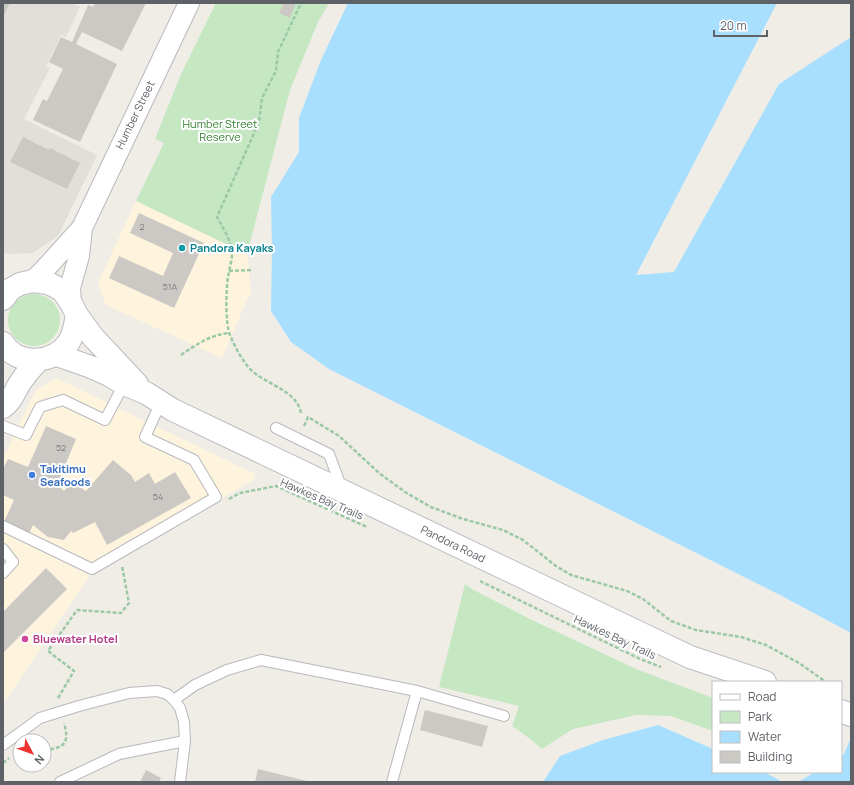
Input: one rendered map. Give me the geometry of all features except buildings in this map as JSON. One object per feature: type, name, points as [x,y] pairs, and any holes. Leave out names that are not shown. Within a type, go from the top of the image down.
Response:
[{"type":"main road","points":[[6,292],[20,284],[33,281],[48,283],[62,290],[97,341],[154,398]]},
{"type":"main road","points":[[3,407],[9,403],[19,384],[30,369],[48,358],[70,341],[75,329],[74,309]]},
{"type":"main road","points":[[4,349],[26,359],[48,358],[91,367],[154,398]]},
{"type":"main road","name":"Pandora Road","points":[[154,398],[173,410],[690,657],[762,681]]},
{"type":"street","name":"Humber Street","points":[[33,281],[82,228],[189,3]]},
{"type":"street","name":"Humber Street","points":[[74,309],[70,288],[79,256],[82,228]]},
{"type":"lane","points":[[3,426],[26,435],[40,407],[63,400],[105,420],[124,384]]},
{"type":"lane","points":[[3,526],[92,569],[216,497],[194,460],[145,437],[154,398]]},
{"type":"lane","points":[[276,428],[329,454],[342,491]]},
{"type":"lane","points":[[3,549],[13,562],[3,573]]},
{"type":"lane","points":[[174,700],[195,685],[227,670],[261,660],[417,691],[504,716]]},
{"type":"lane","points":[[3,745],[40,718],[129,693],[157,691],[167,694],[174,700],[180,708],[184,722],[184,741],[180,782]]},
{"type":"lane","points":[[394,781],[417,691]]},
{"type":"lane","points":[[60,782],[118,754],[184,741]]},
{"type":"path","points":[[301,3],[278,52],[276,71],[262,98],[259,122],[217,217],[228,236],[232,254],[226,309],[229,333],[241,356],[251,370],[263,380],[282,389],[293,398],[300,406],[301,413]]},
{"type":"path","points":[[229,272],[252,270]]},
{"type":"path","points":[[181,355],[204,339],[218,334],[229,333]]},
{"type":"path","points":[[301,432],[308,417],[339,436],[379,473],[405,492],[431,506],[463,519],[502,530],[523,540],[571,575],[627,591],[643,599],[671,621],[696,630],[742,637],[766,645],[798,663],[825,681]]},
{"type":"path","name":"Hawkes Bay Trails","points":[[227,500],[240,492],[276,486],[374,530]]},
{"type":"path","points":[[57,701],[74,672],[48,651],[77,610],[121,613],[129,603],[122,566],[128,563]]},
{"type":"path","name":"Hawkes Bay Trails","points":[[480,581],[640,659],[662,667]]},
{"type":"path","points":[[52,749],[59,748],[66,742],[67,734],[64,724]]},
{"type":"shaded area","points":[[3,3],[72,3],[80,7],[66,37],[61,35],[46,66],[50,68],[24,119],[97,155],[58,236],[33,253],[7,254],[3,252]]},
{"type":"shaded area","points":[[136,201],[247,254],[251,291],[222,358],[106,305],[98,283]]},
{"type":"shaded area","points":[[56,378],[255,474],[255,479],[91,574],[3,704],[3,459],[35,391]]},
{"type":"green space","name":"Humber Street Reserve","points":[[216,3],[329,3],[318,22],[290,90],[247,254],[136,201],[164,143],[155,139],[181,74]]},
{"type":"green space","points":[[34,294],[44,296],[52,302],[58,310],[60,320],[58,330],[52,338],[44,344],[34,346],[24,344],[16,338],[10,330],[8,320],[10,310],[16,302],[24,296]]},
{"type":"green space","points":[[465,584],[532,620],[636,669],[712,698],[712,731],[671,716],[636,715],[573,729],[542,749],[512,726],[519,706],[439,687]]},
{"type":"water","points":[[348,3],[777,3],[636,275],[674,272],[779,84],[851,37],[851,633],[780,595],[329,369],[291,342],[271,311],[271,197],[299,152],[299,118],[321,60]]},
{"type":"water","points":[[658,725],[712,749],[712,773],[766,773],[783,782],[543,782],[560,756],[603,740]]},
{"type":"water","points":[[851,737],[851,782],[798,782],[813,773],[842,773],[842,755],[844,754]]},
{"type":"place","name":"Pandora Kayaks","points":[[182,248]]},
{"type":"place","name":"Takitimu Seafoods","points":[[32,475]]},
{"type":"place","name":"Bluewater Hotel","points":[[25,639]]}]
